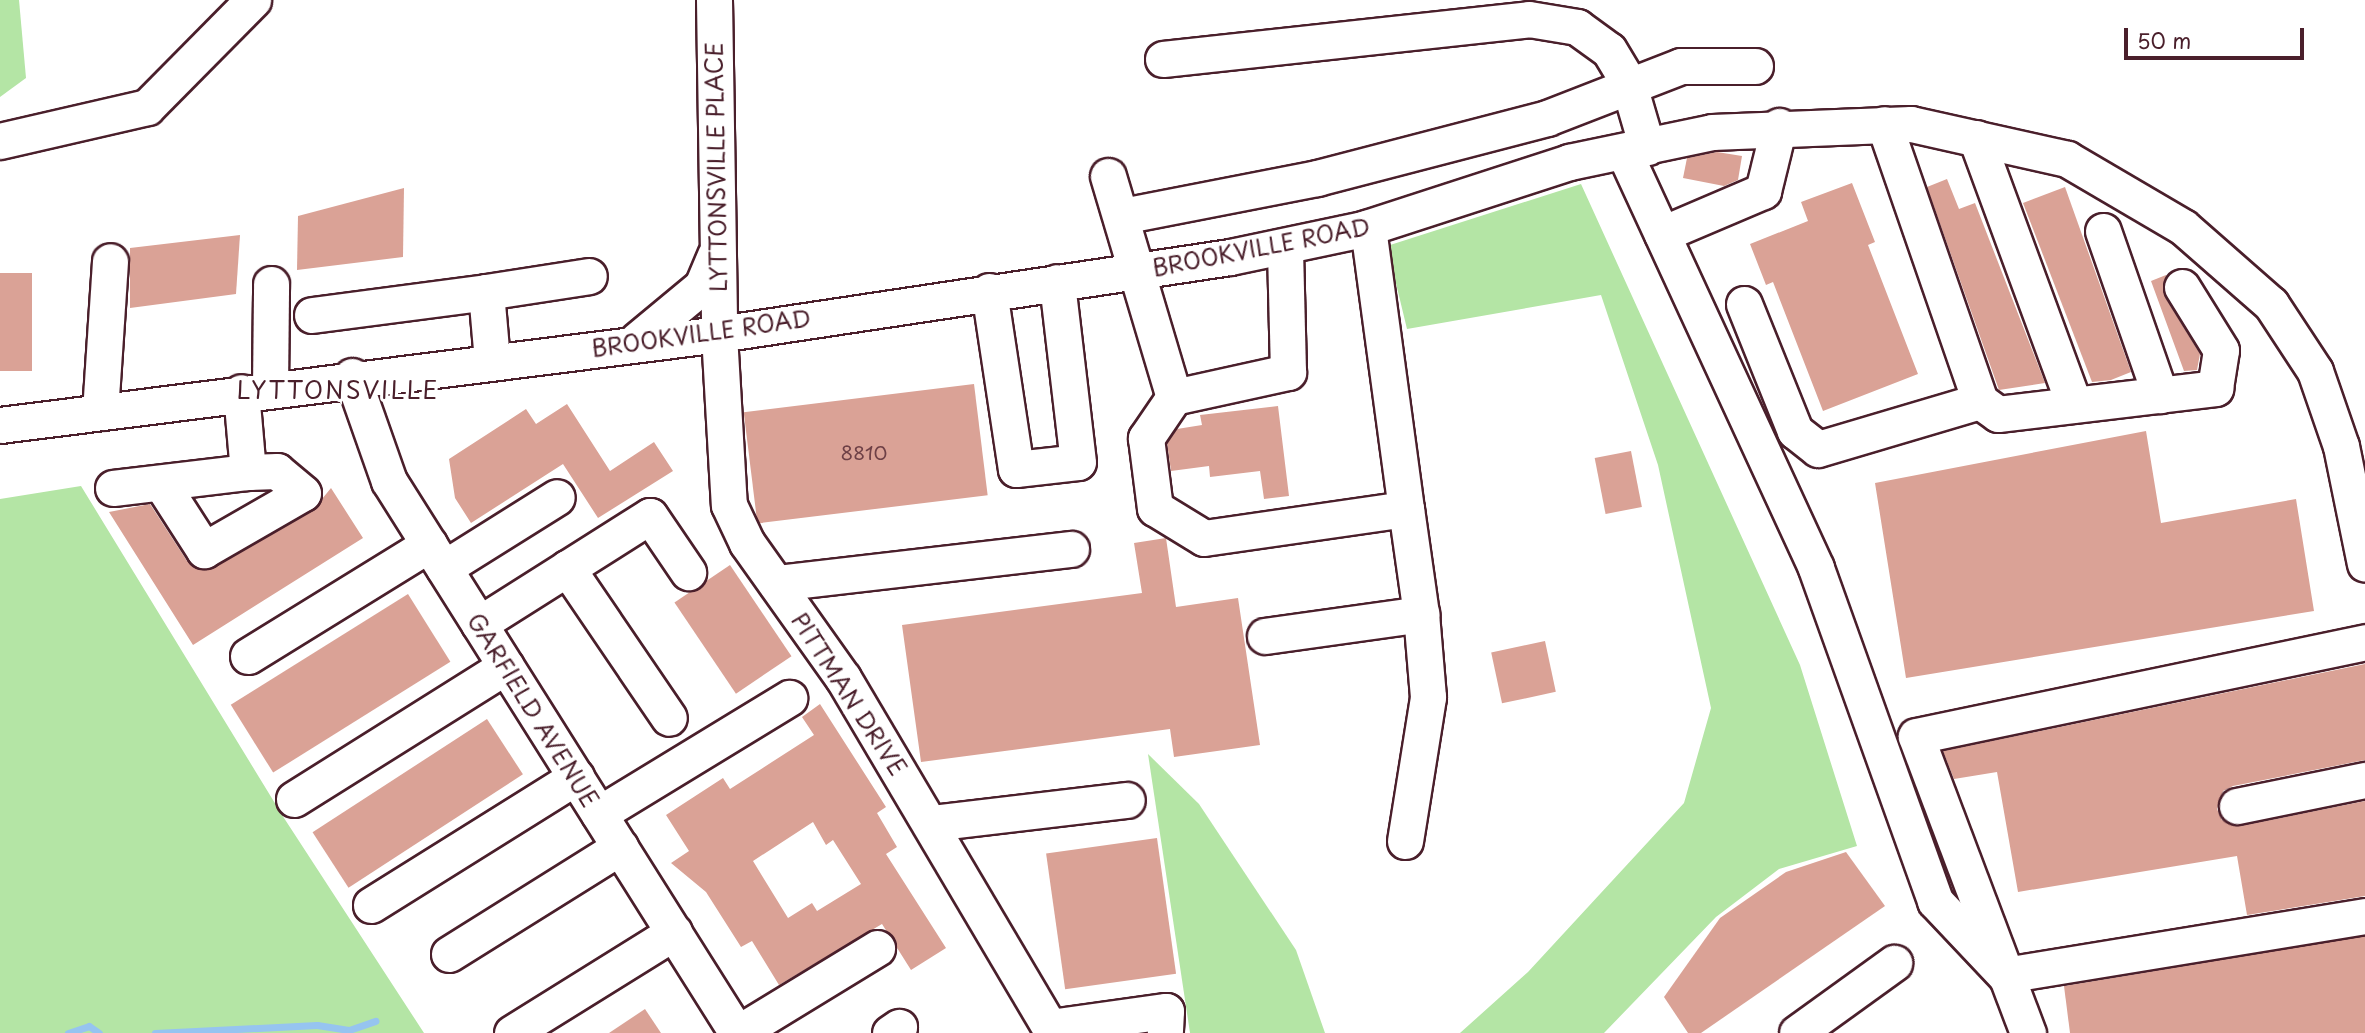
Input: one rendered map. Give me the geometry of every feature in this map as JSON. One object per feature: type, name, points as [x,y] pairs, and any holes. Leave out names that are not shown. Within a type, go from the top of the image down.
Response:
[{"type":"street","points":[[0,141],[147,107],[253,0]]},
{"type":"street","name":"LYTTONSVILLE PLACE","points":[[714,0],[719,334]]},
{"type":"street","points":[[1163,59],[1529,19],[1577,27],[1609,50],[1628,82],[1635,149],[1662,234],[1816,568],[1935,901],[2005,975]]},
{"type":"street","points":[[1122,216],[1317,178],[1534,122],[1628,82],[1681,66],[1755,66]]},
{"type":"street","points":[[1884,124],[1980,401],[1998,414],[2215,387],[2222,375],[2221,350],[2182,287]]},
{"type":"street","name":"BROOKVILLE ROAD","points":[[0,425],[352,376],[719,334],[1285,247],[1367,228],[1569,162],[1712,132],[1779,126],[1884,124],[1976,138],[2067,159],[2183,227],[2271,304],[2315,371],[2341,446],[2364,556]]},
{"type":"street","points":[[1662,234],[1763,191],[1779,126]]},
{"type":"street","points":[[1976,138],[2074,405]]},
{"type":"street","points":[[1108,176],[1140,270],[1174,397]]},
{"type":"street","points":[[1367,228],[1421,614],[1428,697],[1405,841]]},
{"type":"street","points":[[2103,231],[2160,395]]},
{"type":"street","points":[[1285,247],[1288,372],[1174,397],[1146,438],[1156,508],[1204,538],[1406,509]]},
{"type":"street","points":[[632,343],[677,313],[702,286],[717,248]]},
{"type":"street","points":[[100,412],[110,261]]},
{"type":"street","points":[[312,315],[589,276]]},
{"type":"street","points":[[989,291],[1016,469],[1078,462],[1057,282]]},
{"type":"street","points":[[248,472],[271,284]]},
{"type":"street","points":[[486,292],[492,359]]},
{"type":"street","points":[[1744,304],[1795,431],[1818,449],[1980,401]]},
{"type":"street","name":"PITTMAN DRIVE","points":[[719,334],[729,505],[776,583],[931,823],[1052,1030]]},
{"type":"street","name":"GARFIELD AVENUE","points":[[352,376],[389,481],[738,1033]]},
{"type":"street","points":[[113,488],[276,471],[303,493],[204,550],[161,483]]},
{"type":"street","points":[[248,656],[436,556],[557,497]]},
{"type":"street","points":[[479,624],[650,516],[688,572]]},
{"type":"street","points":[[776,583],[1071,550]]},
{"type":"street","points":[[567,568],[669,718]]},
{"type":"street","points":[[1265,636],[1421,614]]},
{"type":"street","points":[[2028,1033],[1916,736],[2365,642]]},
{"type":"street","points":[[294,799],[506,666]]},
{"type":"street","points":[[599,814],[789,698]]},
{"type":"street","points":[[372,905],[576,777]]},
{"type":"street","points":[[2237,806],[2365,780]]},
{"type":"street","points":[[931,823],[1127,800]]},
{"type":"street","points":[[449,954],[620,847]]},
{"type":"street","points":[[2005,975],[2365,916]]},
{"type":"street","points":[[512,1033],[674,932]]},
{"type":"street","points":[[738,1033],[877,948]]},
{"type":"street","points":[[1797,1033],[1894,963]]},
{"type":"street","points":[[1052,1030],[1166,1011],[1165,1033]]},
{"type":"green space","points":[[0,0],[19,0],[26,78],[0,97]]},
{"type":"green space","points":[[1581,184],[1800,665],[1857,846],[1779,869],[1716,917],[1604,1033],[1460,1033],[1528,972],[1684,803],[1711,708],[1658,465],[1601,295],[1407,329],[1387,246]]},
{"type":"green space","points":[[81,486],[284,818],[424,1033],[0,1033],[0,499]]},
{"type":"green space","points":[[1148,754],[1199,804],[1296,950],[1325,1033],[1190,1033]]},
{"type":"building","points":[[1717,152],[1742,156],[1738,180],[1724,186],[1683,178],[1687,158]]},
{"type":"building","points":[[1947,179],[1959,209],[1975,203],[2045,383],[1999,390],[1927,187]]},
{"type":"building","points":[[1852,183],[1875,242],[1868,245],[1918,374],[1823,411],[1773,282],[1766,285],[1750,244],[1808,221],[1801,202]]},
{"type":"building","points":[[2065,187],[2131,372],[2111,380],[2092,382],[2023,203]]},
{"type":"building","points":[[404,188],[403,257],[297,270],[298,216]]},
{"type":"building","points":[[240,235],[236,294],[130,308],[130,248]]},
{"type":"building","points":[[0,273],[32,273],[32,371],[0,371]]},
{"type":"building","points":[[2166,275],[2165,297],[2200,354],[2197,370],[2184,371],[2151,281]]},
{"type":"building","points":[[974,384],[988,495],[757,523],[744,412]]},
{"type":"building","points":[[567,404],[610,471],[654,442],[673,471],[598,518],[563,464],[471,523],[455,498],[449,459],[526,409],[536,424]]},
{"type":"building","points":[[1278,406],[1289,496],[1264,499],[1260,471],[1210,477],[1209,466],[1171,471],[1167,443],[1177,429],[1202,425],[1200,415]]},
{"type":"building","points":[[2146,431],[2161,523],[2296,499],[2314,611],[1906,678],[1875,483]]},
{"type":"building","points":[[1631,451],[1642,507],[1606,514],[1595,458]]},
{"type":"building","points":[[331,488],[363,538],[193,645],[109,512],[150,504],[187,561],[205,570],[313,510]]},
{"type":"building","points":[[1166,538],[1176,607],[1238,598],[1260,745],[1174,757],[1170,729],[921,762],[902,625],[1142,593],[1134,543]]},
{"type":"building","points":[[730,565],[792,656],[736,694],[674,602]]},
{"type":"building","points":[[408,594],[450,662],[273,773],[231,705]]},
{"type":"building","points":[[1545,641],[1556,692],[1502,703],[1491,652]]},
{"type":"building","points":[[2365,664],[2365,760],[2233,786],[2223,791],[2217,809],[2222,820],[2240,826],[2365,801],[2365,896],[2247,915],[2237,856],[2018,892],[1997,772],[1954,779],[1943,751]]},
{"type":"building","points":[[820,704],[886,807],[877,813],[897,847],[886,854],[946,948],[911,970],[882,924],[779,985],[752,941],[741,947],[706,892],[671,863],[689,851],[666,815],[723,778],[730,789],[814,735],[802,717]],"holes":[[[813,822],[826,845],[833,840],[861,884],[817,911],[812,903],[788,918],[753,861]]]},
{"type":"building","points":[[487,719],[523,774],[349,888],[313,832]]},
{"type":"building","points":[[1157,838],[1176,974],[1065,989],[1046,854]]},
{"type":"building","points":[[1846,852],[1885,906],[1701,1033],[1688,1033],[1664,997],[1720,918],[1786,872]]},
{"type":"building","points":[[2365,936],[2365,1033],[2070,1033],[2064,986]]},
{"type":"building","points":[[645,1009],[661,1033],[609,1033]]},
{"type":"waterway","points":[[155,1033],[317,1025],[349,1030],[375,1021]]},
{"type":"waterway","points":[[68,1033],[89,1026],[99,1033]]},
{"type":"district","name":"LYTTONSVILLE","points":[[338,390]]}]
